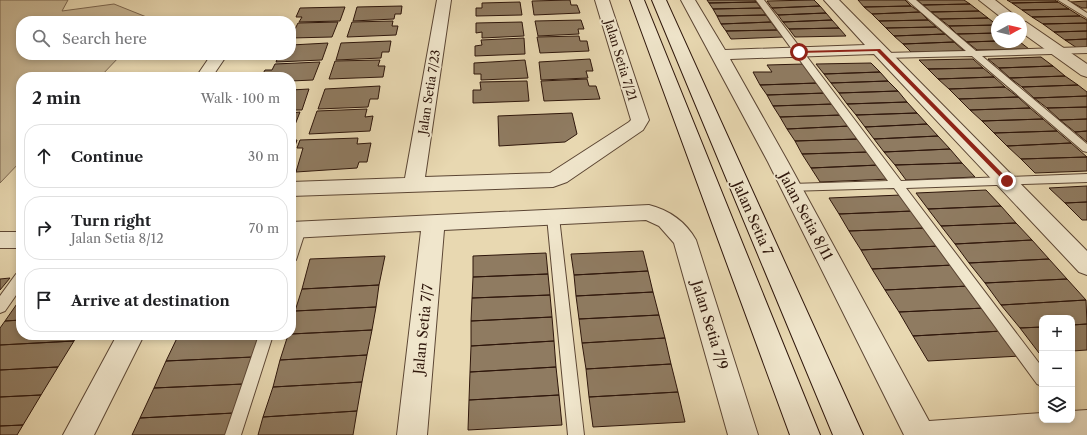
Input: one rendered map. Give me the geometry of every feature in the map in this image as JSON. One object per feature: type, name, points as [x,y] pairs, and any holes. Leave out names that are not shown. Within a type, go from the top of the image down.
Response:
[{"type":"street","name":"Jalan Setia 7/23","points":[[414,184],[444,0]]},
{"type":"street","name":"Jalan Setia 7/21","points":[[414,184],[553,180],[560,177],[636,126],[640,120],[602,0]]},
{"type":"street","name":"Jalan Setia 7","points":[[637,0],[805,435]]},
{"type":"street","name":"Jalan Setia 7","points":[[658,0],[848,435]]},
{"type":"street","name":"Jalan Setia 8/11","points":[[688,0],[720,55],[791,188],[920,435]]},
{"type":"street","points":[[831,0],[1007,181],[1087,266]]},
{"type":"street","points":[[986,0],[1003,12]]},
{"type":"street","points":[[1027,29],[1087,72]]},
{"type":"street","points":[[720,55],[799,52],[882,53]]},
{"type":"street","points":[[207,72],[216,60]]},
{"type":"street","points":[[296,189],[414,184]]},
{"type":"street","name":"Jalan Setia 7/9","points":[[553,217],[649,212],[667,221],[684,240],[743,435]]},
{"type":"street","points":[[296,230],[553,217]]},
{"type":"street","name":"Jalan Setia 7/7","points":[[412,435],[433,223]]},
{"type":"street","points":[[0,240],[16,240]]},
{"type":"street","points":[[78,435],[128,340]]},
{"type":"street","points":[[929,435],[1079,426]]},
{"type":"lane","points":[[760,0],[1039,375]]},
{"type":"lane","points":[[911,0],[1087,149]]},
{"type":"lane","points":[[1062,0],[1087,16]]},
{"type":"lane","points":[[882,53],[974,54],[1087,50]]},
{"type":"lane","points":[[791,188],[896,183],[1087,178]]},
{"type":"lane","points":[[553,217],[576,435]]},
{"type":"lane","points":[[0,307],[16,285]]},
{"type":"lane","points":[[233,435],[264,340]]},
{"type":"shaded area","points":[[0,0],[68,0],[62,11],[114,4],[144,16],[16,16],[16,60],[116,60],[105,72],[16,72],[16,166],[0,183]]},
{"type":"building","points":[[570,0],[571,5],[577,5],[580,13],[534,15],[532,1]]},
{"type":"building","points":[[707,0],[755,0],[756,2],[709,3]]},
{"type":"building","points":[[814,0],[820,6],[772,8],[767,1]]},
{"type":"building","points":[[858,0],[905,0],[911,6],[864,7]]},
{"type":"building","points":[[917,0],[964,0],[970,4],[923,5]]},
{"type":"building","points":[[1007,0],[1055,0],[1058,2],[1012,3]]},
{"type":"building","points":[[1087,1],[1087,8],[1082,8],[1071,2]]},
{"type":"building","points":[[520,2],[522,15],[476,16],[476,8],[482,8],[482,3]]},
{"type":"building","points":[[756,2],[761,8],[713,9],[709,3]]},
{"type":"building","points":[[1058,2],[1069,9],[1022,10],[1012,3]]},
{"type":"building","points":[[970,4],[979,11],[931,12],[923,5]]},
{"type":"building","points":[[402,6],[401,14],[395,14],[394,19],[353,21],[357,7]]},
{"type":"building","points":[[820,6],[826,13],[778,15],[772,8]]},
{"type":"building","points":[[911,6],[920,12],[872,14],[864,7]]},
{"type":"building","points":[[345,7],[340,21],[299,22],[302,17],[296,17],[300,8]]},
{"type":"building","points":[[761,8],[766,15],[717,16],[713,9]]},
{"type":"building","points":[[1069,9],[1080,16],[1032,17],[1027,12],[1022,10]]},
{"type":"building","points":[[979,11],[988,18],[940,19],[931,12]]},
{"type":"building","points":[[920,12],[928,20],[879,21],[872,14]]},
{"type":"building","points":[[826,13],[832,20],[783,22],[778,15]]},
{"type":"building","points":[[766,15],[771,22],[721,24],[717,16]]},
{"type":"building","points":[[1080,16],[1087,20],[1087,23],[1043,24],[1032,17]]},
{"type":"building","points":[[988,18],[991,20],[991,25],[949,26],[940,19]]},
{"type":"building","points":[[581,20],[584,29],[578,29],[579,34],[538,36],[535,21]]},
{"type":"building","points":[[832,20],[839,28],[789,29],[783,22]]},
{"type":"building","points":[[928,20],[936,27],[886,28],[879,21]]},
{"type":"building","points":[[393,21],[392,26],[398,26],[396,35],[347,37],[352,22]]},
{"type":"building","points":[[338,22],[332,37],[296,38],[296,27],[298,23]]},
{"type":"building","points":[[522,22],[524,36],[482,38],[482,32],[476,33],[476,23]]},
{"type":"building","points":[[771,22],[777,30],[726,31],[721,24]]},
{"type":"building","points":[[1087,23],[1087,31],[1054,32],[1043,24]]},
{"type":"building","points":[[991,25],[991,33],[957,34],[949,26]]},
{"type":"building","points":[[936,27],[945,34],[894,36],[886,28]]},
{"type":"building","points":[[839,28],[846,36],[795,37],[789,29]]},
{"type":"building","points":[[777,30],[783,37],[731,39],[726,31]]},
{"type":"building","points":[[1087,31],[1087,39],[1065,40],[1054,32]]},
{"type":"building","points":[[991,33],[991,41],[967,42],[957,34]]},
{"type":"building","points":[[945,34],[954,42],[903,44],[894,36]]},
{"type":"building","points":[[579,36],[580,41],[587,41],[589,51],[540,53],[537,37]]},
{"type":"building","points":[[524,38],[525,54],[475,56],[475,46],[482,45],[481,40]]},
{"type":"building","points":[[1087,39],[1087,48],[1077,48],[1065,40]]},
{"type":"building","points":[[391,41],[389,52],[382,52],[381,58],[336,60],[341,43]]},
{"type":"building","points":[[991,41],[991,48],[1027,47],[1029,49],[977,50],[967,42]]},
{"type":"building","points":[[954,42],[964,51],[911,52],[903,44]]},
{"type":"building","points":[[328,43],[322,60],[276,62],[277,60],[296,60],[296,45]]},
{"type":"building","points":[[1041,57],[1053,66],[999,68],[988,59]]},
{"type":"building","points":[[590,59],[593,71],[586,71],[588,78],[541,80],[539,62]]},
{"type":"building","points":[[973,59],[983,68],[928,69],[919,60]]},
{"type":"building","points":[[380,60],[378,66],[385,66],[383,77],[329,79],[335,61]]},
{"type":"building","points":[[525,60],[528,78],[481,80],[481,74],[474,74],[474,63]]},
{"type":"building","points":[[320,62],[313,80],[296,81],[296,72],[264,72],[265,70],[272,70],[275,64]]},
{"type":"building","points":[[871,63],[880,72],[824,74],[816,64]]},
{"type":"building","points":[[804,64],[818,83],[760,85],[753,72],[772,72],[767,65]]},
{"type":"building","points":[[1053,66],[1065,76],[1010,78],[999,68]]},
{"type":"building","points":[[983,68],[994,77],[938,79],[928,69]]},
{"type":"building","points":[[880,72],[888,81],[831,83],[824,74]]},
{"type":"building","points":[[1065,76],[1078,85],[1022,87],[1010,78]]},
{"type":"building","points":[[994,77],[1005,87],[949,89],[938,79]]},
{"type":"building","points":[[587,79],[589,86],[596,86],[600,99],[544,101],[541,81]]},
{"type":"building","points":[[527,81],[529,101],[473,103],[473,90],[481,90],[480,82]]},
{"type":"building","points":[[888,81],[898,91],[839,93],[831,83]]},
{"type":"building","points":[[818,83],[826,93],[767,95],[760,85]]},
{"type":"building","points":[[1078,85],[1087,92],[1087,96],[1034,98],[1022,87]]},
{"type":"building","points":[[380,86],[378,99],[370,99],[368,107],[318,109],[325,89]]},
{"type":"building","points":[[1005,87],[1018,97],[959,99],[949,89]]},
{"type":"building","points":[[309,89],[302,110],[296,110],[296,90]]},
{"type":"building","points":[[898,91],[907,102],[847,104],[839,93]]},
{"type":"building","points":[[826,93],[833,104],[773,106],[767,95]]},
{"type":"building","points":[[1087,96],[1087,107],[1047,108],[1034,98]]},
{"type":"building","points":[[1018,97],[1030,108],[970,110],[959,99]]},
{"type":"building","points":[[907,102],[917,113],[856,115],[847,104]]},
{"type":"building","points":[[833,104],[842,115],[780,117],[773,106]]},
{"type":"building","points":[[1087,107],[1087,119],[1060,120],[1047,108]]},
{"type":"building","points":[[1030,108],[1043,119],[982,121],[970,110]]},
{"type":"building","points":[[367,109],[365,117],[373,116],[370,131],[309,134],[317,111]]},
{"type":"building","points":[[296,112],[300,112],[296,122]]},
{"type":"building","points":[[572,113],[577,134],[565,142],[499,146],[498,116]]},
{"type":"building","points":[[917,113],[927,124],[865,127],[856,115]]},
{"type":"building","points":[[842,115],[850,126],[787,129],[780,117]]},
{"type":"building","points":[[1043,119],[1057,131],[994,133],[982,121]]},
{"type":"building","points":[[1087,119],[1087,131],[1075,132],[1060,120]]},
{"type":"building","points":[[927,124],[938,136],[874,139],[865,127]]},
{"type":"building","points":[[850,126],[859,139],[795,141],[787,129]]},
{"type":"building","points":[[1057,131],[1071,143],[1007,146],[994,133]]},
{"type":"building","points":[[1087,131],[1087,142],[1075,132]]},
{"type":"building","points":[[938,136],[950,149],[884,152],[874,139]]},
{"type":"building","points":[[358,138],[357,144],[371,143],[367,162],[359,162],[357,168],[296,172],[303,148],[297,148],[300,140]]},
{"type":"building","points":[[859,139],[869,152],[802,154],[795,141]]},
{"type":"building","points":[[1071,143],[1087,157],[1021,159],[1007,146]]},
{"type":"building","points":[[950,149],[962,163],[895,165],[884,152]]},
{"type":"building","points":[[869,152],[879,165],[811,168],[802,154]]},
{"type":"building","points":[[1087,157],[1087,171],[1035,173],[1021,159]]},
{"type":"building","points":[[962,163],[975,177],[906,180],[895,165]]},
{"type":"building","points":[[879,165],[890,179],[820,182],[811,168]]},
{"type":"building","points":[[1087,186],[1087,202],[1065,203],[1049,188]]},
{"type":"building","points":[[986,190],[1001,206],[928,209],[916,193]]},
{"type":"building","points":[[901,195],[913,211],[839,214],[829,198]]},
{"type":"building","points":[[1087,202],[1087,220],[1082,220],[1065,203]]},
{"type":"building","points":[[1001,206],[1016,223],[941,226],[928,209]]},
{"type":"building","points":[[913,211],[926,228],[849,231],[839,214]]},
{"type":"building","points":[[1016,223],[1032,240],[955,244],[941,226]]},
{"type":"building","points":[[926,228],[939,246],[861,250],[849,231]]},
{"type":"building","points":[[1032,240],[1049,259],[969,263],[955,244]]},
{"type":"building","points":[[939,246],[953,265],[872,269],[861,250]]},
{"type":"building","points":[[643,251],[648,271],[574,275],[571,254]]},
{"type":"building","points":[[546,253],[548,274],[473,277],[473,256]]},
{"type":"building","points":[[385,256],[379,285],[302,289],[310,259]]},
{"type":"building","points":[[1049,259],[1067,279],[985,283],[969,263]]},
{"type":"building","points":[[953,265],[969,286],[885,290],[872,269]]},
{"type":"building","points":[[648,271],[653,292],[576,296],[574,275]]},
{"type":"building","points":[[548,274],[550,295],[472,298],[473,277]]},
{"type":"building","points":[[10,278],[0,290],[0,279]]},
{"type":"building","points":[[1067,279],[1086,300],[1001,305],[985,283]]},
{"type":"building","points":[[379,285],[376,307],[296,311],[302,289]]},
{"type":"building","points":[[969,286],[985,308],[899,312],[885,290]]},
{"type":"building","points":[[653,292],[659,315],[579,319],[576,296]]},
{"type":"building","points":[[550,295],[552,317],[471,321],[472,298]]},
{"type":"building","points":[[1086,300],[1087,324],[1075,325],[1075,315],[1039,315],[1039,327],[1020,328],[1001,305]]},
{"type":"building","points":[[16,305],[16,320],[5,321]]},
{"type":"building","points":[[376,307],[372,330],[296,334],[296,311]]},
{"type":"building","points":[[985,308],[1002,331],[913,336],[899,312]]},
{"type":"building","points":[[659,315],[665,338],[582,343],[579,319]]},
{"type":"building","points":[[552,317],[554,341],[471,346],[471,321]]},
{"type":"building","points":[[16,320],[16,340],[74,340],[0,345],[0,328],[5,321]]},
{"type":"building","points":[[1087,324],[1087,350],[1075,351],[1075,325]]},
{"type":"building","points":[[1039,327],[1039,353],[1020,328]]},
{"type":"building","points":[[372,330],[367,355],[280,360],[286,340],[296,340],[296,334]]},
{"type":"building","points":[[1002,331],[1021,356],[928,361],[913,336]]},
{"type":"building","points":[[665,338],[671,364],[586,369],[582,343]]},
{"type":"building","points":[[176,340],[259,340],[253,357],[166,361]]},
{"type":"building","points":[[74,341],[58,367],[0,370],[0,345]]},
{"type":"building","points":[[554,341],[556,367],[470,372],[471,346]]},
{"type":"building","points":[[367,355],[362,382],[273,387],[280,360]]},
{"type":"building","points":[[253,357],[244,384],[154,388],[166,361]]},
{"type":"building","points":[[671,364],[678,392],[589,397],[586,369]]},
{"type":"building","points":[[58,367],[41,395],[0,397],[0,370]]},
{"type":"building","points":[[556,367],[559,395],[469,400],[470,372]]},
{"type":"building","points":[[362,382],[357,411],[263,417],[273,387]]},
{"type":"building","points":[[244,384],[234,413],[140,418],[154,388]]},
{"type":"building","points":[[678,392],[685,422],[593,427],[589,397]]},
{"type":"building","points":[[41,395],[23,425],[0,426],[0,397]]},
{"type":"building","points":[[559,395],[562,425],[468,430],[469,400]]},
{"type":"building","points":[[357,411],[353,435],[258,435],[263,417]]},
{"type":"building","points":[[234,413],[227,435],[132,435],[140,418]]},
{"type":"building","points":[[23,425],[17,435],[0,435],[0,426]]},
{"type":"route","points":[[799,52],[878,50],[1007,181]]}]
